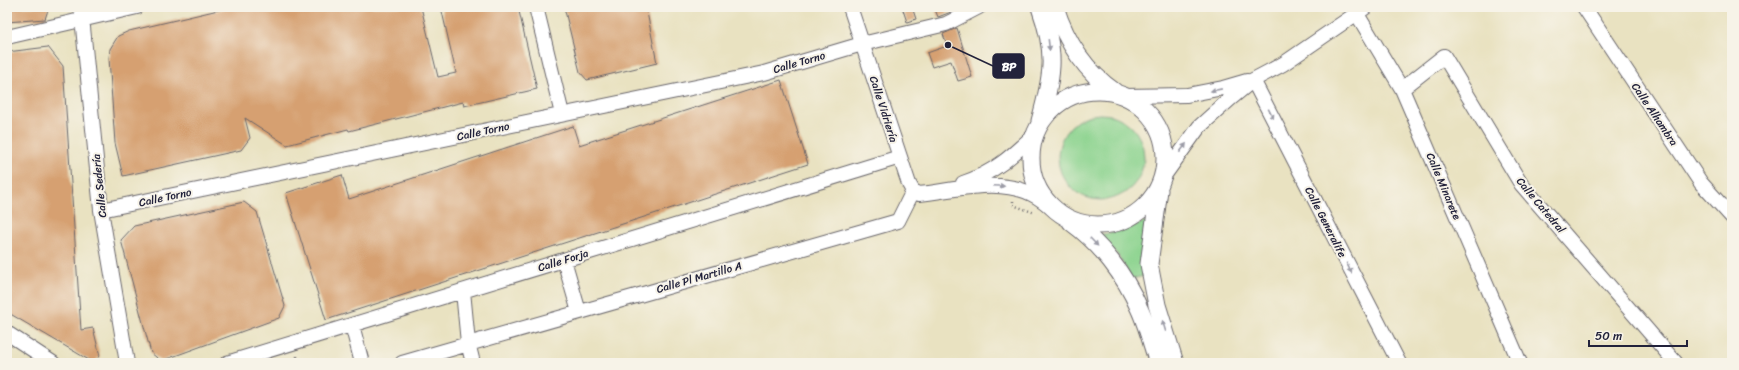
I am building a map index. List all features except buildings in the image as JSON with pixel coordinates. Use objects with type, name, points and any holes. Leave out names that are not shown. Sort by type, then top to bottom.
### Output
[{"type":"main road","points":[[1052,7],[1046,24],[1051,65],[1047,95],[1031,150],[1034,181],[1051,213],[1084,231],[1099,247],[1129,288],[1139,308],[1158,363]]},
{"type":"main road","points":[[1052,7],[1075,53],[1102,83],[1142,106],[1155,122],[1163,140],[1165,160],[1153,227],[1149,264],[1157,305],[1175,363]]},
{"type":"main road","points":[[1037,130],[1048,113],[1059,103],[1072,96],[1094,91],[1121,94]]},
{"type":"main road","points":[[1051,213],[1086,224],[1108,225],[1129,218],[1147,204],[1160,183]]},
{"type":"street","points":[[7,37],[81,14],[137,7]]},
{"type":"street","points":[[536,7],[562,114]]},
{"type":"street","name":"Calle Vidriería","points":[[850,7],[909,184],[913,191]]},
{"type":"street","name":"Calle Torno","points":[[101,210],[764,73],[862,44],[946,24],[979,7]]},
{"type":"street","points":[[1029,7],[1037,13],[1046,24]]},
{"type":"street","name":"Calle Alhambra","points":[[1584,7],[1701,183],[1732,217]]},
{"type":"street","points":[[1121,94],[1187,95],[1253,80],[1283,64],[1361,10]]},
{"type":"street","name":"Calle Minarete","points":[[1361,10],[1402,89],[1520,363]]},
{"type":"street","name":"Calle Sedería","points":[[81,14],[101,210],[127,363]]},
{"type":"street","name":"Calle Catedral","points":[[1402,89],[1444,56],[1521,184],[1676,363]]},
{"type":"street","points":[[1160,183],[1200,127],[1253,80]]},
{"type":"street","name":"Calle Generalife","points":[[1253,80],[1399,363]]},
{"type":"street","points":[[932,193],[975,179],[998,168],[1037,130]]},
{"type":"street","name":"Calle Forja","points":[[227,363],[900,157]]},
{"type":"street","points":[[913,191],[920,194],[975,186],[1000,186],[1036,196],[1051,213]]},
{"type":"street","name":"Calle Pl Martillo A","points":[[402,363],[898,221],[913,191]]},
{"type":"street","points":[[564,260],[579,312]]},
{"type":"street","points":[[463,291],[468,343],[473,363]]},
{"type":"street","points":[[352,325],[362,363]]},
{"type":"street","points":[[7,333],[53,363]]},
{"type":"path","points":[[1011,188],[1013,205],[1051,213]]},
{"type":"green space","points":[[1101,114],[1117,117],[1125,121],[1137,133],[1141,141],[1144,157],[1141,173],[1137,181],[1125,193],[1117,197],[1101,200],[1085,197],[1077,193],[1065,181],[1061,173],[1058,157],[1061,141],[1065,133],[1077,121],[1085,117]]},
{"type":"green space","points":[[1146,221],[1142,252],[1144,276],[1132,279],[1117,254],[1099,235],[1125,230]]},
{"type":"place","name":"BP","points":[[948,45]]}]
